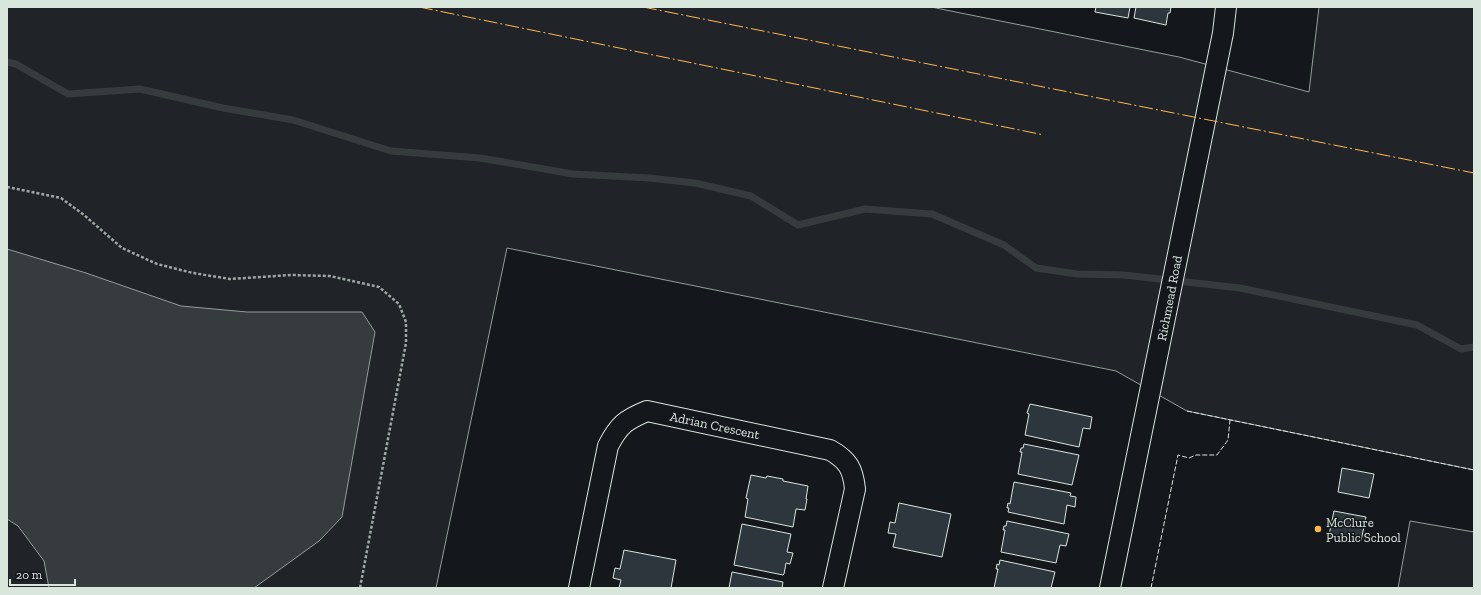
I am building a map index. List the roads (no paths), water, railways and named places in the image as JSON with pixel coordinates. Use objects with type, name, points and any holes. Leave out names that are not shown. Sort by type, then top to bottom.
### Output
[{"type":"street","name":"Richmead Road","points":[[1110,588],[1223,33],[1226,7]]},
{"type":"street","name":"Adrian Crescent","points":[[579,588],[608,446],[617,430],[630,418],[647,411],[830,450],[840,456],[849,465],[854,477],[854,490],[833,588]]},
{"type":"waterway","points":[[7,62],[16,64],[68,94],[140,89],[223,108],[293,120],[391,151],[480,158],[573,174],[649,178],[695,183],[751,196],[798,225],[865,209],[932,214],[1004,245],[1036,268],[1077,274],[1124,275],[1240,288],[1417,325],[1461,349],[1474,347]]},
{"type":"place","name":"McClure Public School","points":[[1318,529]]}]
